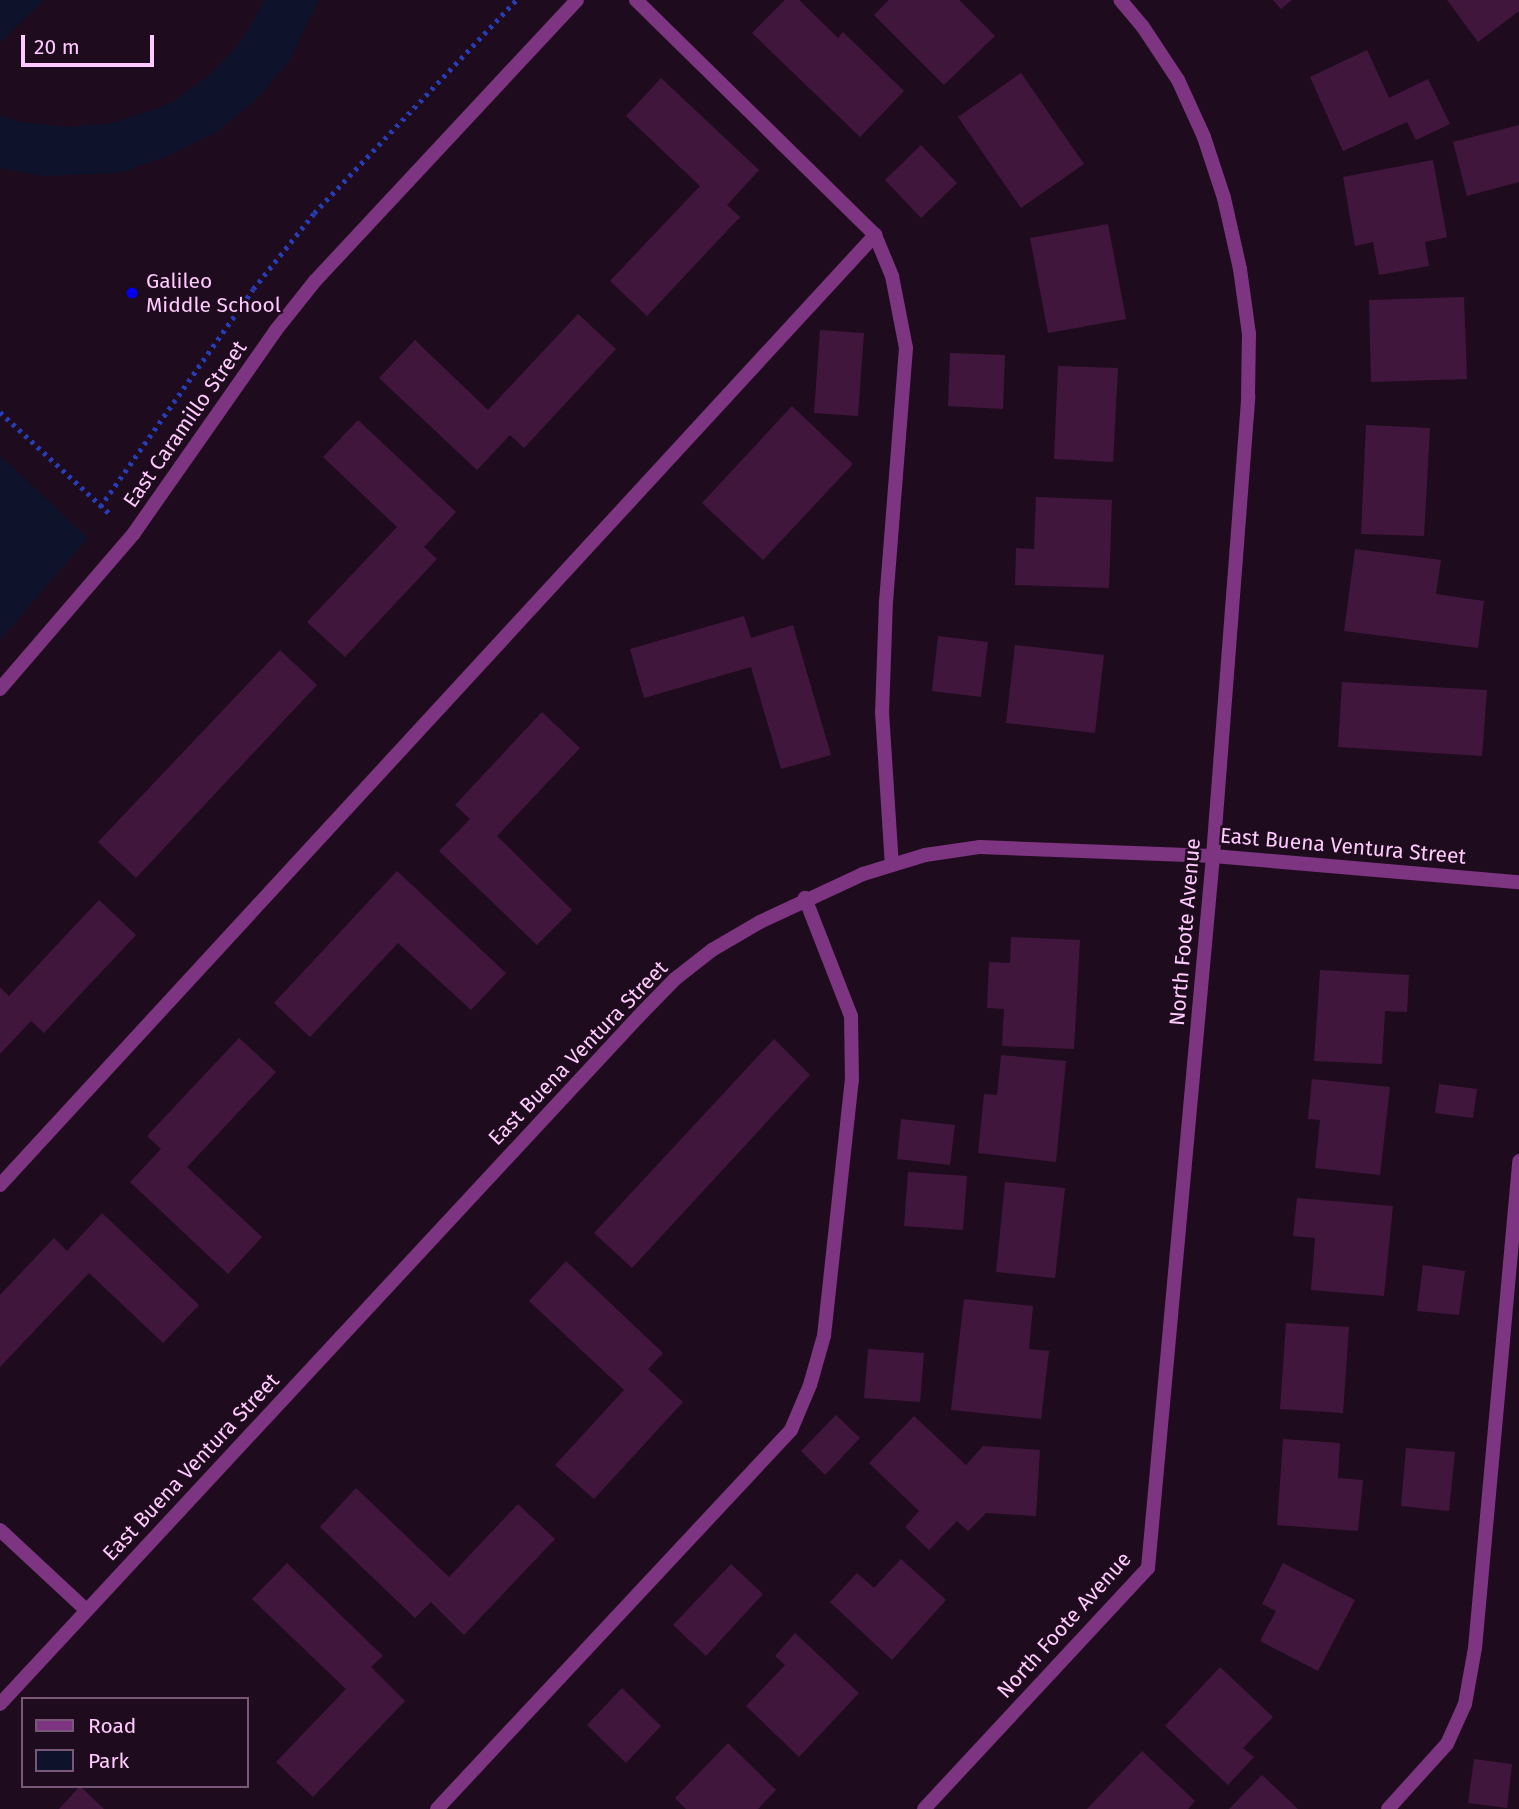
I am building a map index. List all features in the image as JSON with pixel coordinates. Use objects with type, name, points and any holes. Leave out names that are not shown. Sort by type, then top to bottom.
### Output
[{"type":"street","name":"East Caramillo Street","points":[[0,689],[134,533],[268,341],[315,281],[577,0]]},
{"type":"street","points":[[635,0],[875,235],[892,276],[906,348],[886,600],[882,712],[892,865]]},
{"type":"street","name":"North Foote Avenue","points":[[924,1809],[1148,1568],[1213,856],[1248,396],[1249,334],[1240,269],[1224,198],[1204,137],[1178,80],[1143,27],[1120,0]]},
{"type":"street","points":[[0,1185],[875,235]]},
{"type":"street","name":"East Buena Ventura Street","points":[[0,1704],[675,979],[712,950],[805,898],[925,855],[980,848],[1213,856],[1519,882]]},
{"type":"street","points":[[437,1809],[791,1430],[810,1385],[824,1336],[852,1080],[850,1016],[805,898]]},
{"type":"street","points":[[1388,1809],[1447,1744],[1465,1704],[1475,1648],[1519,1161]]},
{"type":"street","points":[[0,1530],[86,1611]]},
{"type":"path","points":[[100,507],[253,289],[314,213],[516,0]]},
{"type":"path","points":[[0,412],[100,507],[134,533]]},
{"type":"green space","points":[[0,0],[44,0],[0,43]]},
{"type":"green space","points":[[265,0],[319,0],[288,63],[254,102],[215,133],[166,157],[120,173],[42,176],[0,168],[0,115],[22,122],[68,127],[112,123],[174,101],[213,72],[243,39]]},
{"type":"green space","points":[[0,455],[88,538],[0,640]]},
{"type":"building","points":[[785,0],[799,0],[838,38],[843,32],[904,91],[860,137],[752,33]]},
{"type":"building","points":[[889,0],[959,0],[995,36],[944,85],[874,15]]},
{"type":"building","points":[[1273,0],[1292,0],[1281,9]]},
{"type":"building","points":[[1447,0],[1519,0],[1519,11],[1478,42]]},
{"type":"building","points":[[1367,50],[1389,98],[1428,79],[1450,124],[1416,140],[1407,122],[1343,151],[1310,77]]},
{"type":"building","points":[[1021,73],[1084,164],[1021,208],[958,117]]},
{"type":"building","points":[[661,78],[759,170],[727,205],[740,217],[647,316],[610,281],[700,186],[626,116]]},
{"type":"building","points":[[1519,125],[1519,182],[1467,196],[1453,142]]},
{"type":"building","points":[[921,145],[957,183],[921,218],[885,180]]},
{"type":"building","points":[[1433,160],[1447,237],[1425,242],[1429,266],[1379,275],[1373,242],[1355,246],[1343,177]]},
{"type":"building","points":[[1108,224],[1126,319],[1048,333],[1030,238]]},
{"type":"building","points":[[1464,297],[1467,379],[1371,382],[1369,300]]},
{"type":"building","points":[[578,314],[616,349],[524,448],[510,435],[477,470],[379,378],[415,340],[488,410]]},
{"type":"building","points":[[820,330],[864,333],[858,416],[814,413]]},
{"type":"building","points":[[950,353],[1005,355],[1003,409],[948,406]]},
{"type":"building","points":[[1058,366],[1118,368],[1113,462],[1054,459]]},
{"type":"building","points":[[792,406],[853,464],[763,560],[702,503]]},
{"type":"building","points":[[358,420],[456,512],[424,547],[437,559],[345,657],[307,622],[397,527],[323,457]]},
{"type":"building","points":[[1366,425],[1430,428],[1424,536],[1361,534]]},
{"type":"building","points":[[1036,497],[1112,500],[1109,588],[1015,585],[1016,548],[1034,549]]},
{"type":"building","points":[[1355,549],[1441,560],[1436,594],[1484,601],[1478,648],[1344,631]]},
{"type":"building","points":[[744,616],[751,638],[793,625],[831,755],[781,769],[751,667],[644,698],[630,649]]},
{"type":"building","points":[[938,636],[988,642],[981,697],[932,691]]},
{"type":"building","points":[[1015,645],[1104,655],[1095,733],[1006,723]]},
{"type":"building","points":[[280,650],[317,685],[136,878],[98,842]]},
{"type":"building","points":[[1342,682],[1487,690],[1482,756],[1338,747]]},
{"type":"building","points":[[542,712],[580,748],[497,836],[572,910],[537,945],[439,851],[470,819],[455,805]]},
{"type":"building","points":[[397,871],[506,973],[471,1010],[398,943],[310,1037],[274,1003]]},
{"type":"building","points":[[99,900],[136,935],[44,1033],[31,1021],[0,1054],[0,987],[9,996]]},
{"type":"building","points":[[1011,937],[1080,940],[1074,1049],[1002,1046],[1004,1009],[987,1008],[989,962],[1010,963]]},
{"type":"building","points":[[1320,970],[1409,975],[1407,1012],[1385,1011],[1382,1064],[1314,1061]]},
{"type":"building","points":[[239,1038],[276,1072],[187,1167],[262,1237],[228,1274],[130,1182],[161,1149],[147,1136]]},
{"type":"building","points":[[774,1039],[810,1075],[632,1268],[594,1233]]},
{"type":"building","points":[[1001,1055],[1066,1061],[1056,1162],[978,1153],[984,1094],[997,1095]]},
{"type":"building","points":[[1312,1079],[1390,1087],[1380,1175],[1315,1168],[1320,1120],[1308,1119]]},
{"type":"building","points":[[1439,1084],[1477,1089],[1473,1118],[1435,1113]]},
{"type":"building","points":[[901,1119],[955,1125],[950,1165],[897,1159]]},
{"type":"building","points":[[908,1172],[967,1176],[963,1230],[904,1226]]},
{"type":"building","points":[[1005,1182],[1065,1188],[1055,1278],[996,1272]]},
{"type":"building","points":[[1297,1198],[1393,1206],[1384,1296],[1311,1290],[1315,1238],[1293,1236]]},
{"type":"building","points":[[102,1213],[199,1305],[163,1343],[89,1273],[0,1367],[0,1295],[54,1238],[67,1251]]},
{"type":"building","points":[[566,1261],[663,1353],[648,1369],[683,1402],[594,1499],[555,1465],[624,1390],[529,1301]]},
{"type":"building","points":[[1423,1265],[1465,1271],[1459,1315],[1417,1311]]},
{"type":"building","points":[[964,1299],[1033,1306],[1029,1349],[1049,1351],[1041,1419],[951,1410]]},
{"type":"building","points":[[1286,1323],[1349,1327],[1343,1413],[1280,1409]]},
{"type":"building","points":[[868,1349],[924,1353],[920,1402],[864,1398]]},
{"type":"building","points":[[836,1415],[860,1438],[825,1475],[801,1451]]},
{"type":"building","points":[[914,1416],[966,1465],[983,1446],[1040,1450],[1036,1516],[986,1513],[968,1531],[957,1521],[929,1550],[905,1527],[919,1511],[869,1463]]},
{"type":"building","points":[[1283,1439],[1340,1443],[1338,1478],[1363,1480],[1358,1531],[1277,1525]]},
{"type":"building","points":[[1406,1448],[1455,1452],[1449,1511],[1401,1506]]},
{"type":"building","points":[[356,1488],[449,1577],[518,1504],[555,1539],[464,1635],[431,1602],[415,1618],[320,1527]]},
{"type":"building","points":[[901,1559],[946,1600],[892,1660],[830,1602],[857,1573],[874,1588]]},
{"type":"building","points":[[287,1563],[383,1656],[371,1667],[405,1701],[313,1797],[276,1762],[346,1689],[252,1599]]},
{"type":"building","points":[[1283,1563],[1355,1600],[1318,1671],[1260,1641],[1276,1611],[1262,1604]]},
{"type":"building","points":[[731,1564],[763,1594],[706,1656],[673,1625]]},
{"type":"building","points":[[795,1633],[859,1693],[799,1757],[746,1706],[785,1665],[775,1656]]},
{"type":"building","points":[[1220,1667],[1273,1717],[1243,1748],[1254,1757],[1228,1785],[1165,1726]]},
{"type":"building","points":[[622,1688],[661,1726],[626,1763],[587,1725]]},
{"type":"building","points":[[728,1743],[776,1790],[758,1809],[686,1809],[675,1798]]},
{"type":"building","points":[[1142,1751],[1195,1801],[1188,1809],[1087,1809]]},
{"type":"building","points":[[1474,1759],[1512,1764],[1507,1808],[1468,1803]]},
{"type":"building","points":[[1262,1775],[1298,1809],[1229,1809]]},
{"type":"building","points":[[78,1788],[82,1788],[104,1809],[59,1809]]},
{"type":"place","name":"Galileo Middle School","points":[[132,293]]}]
